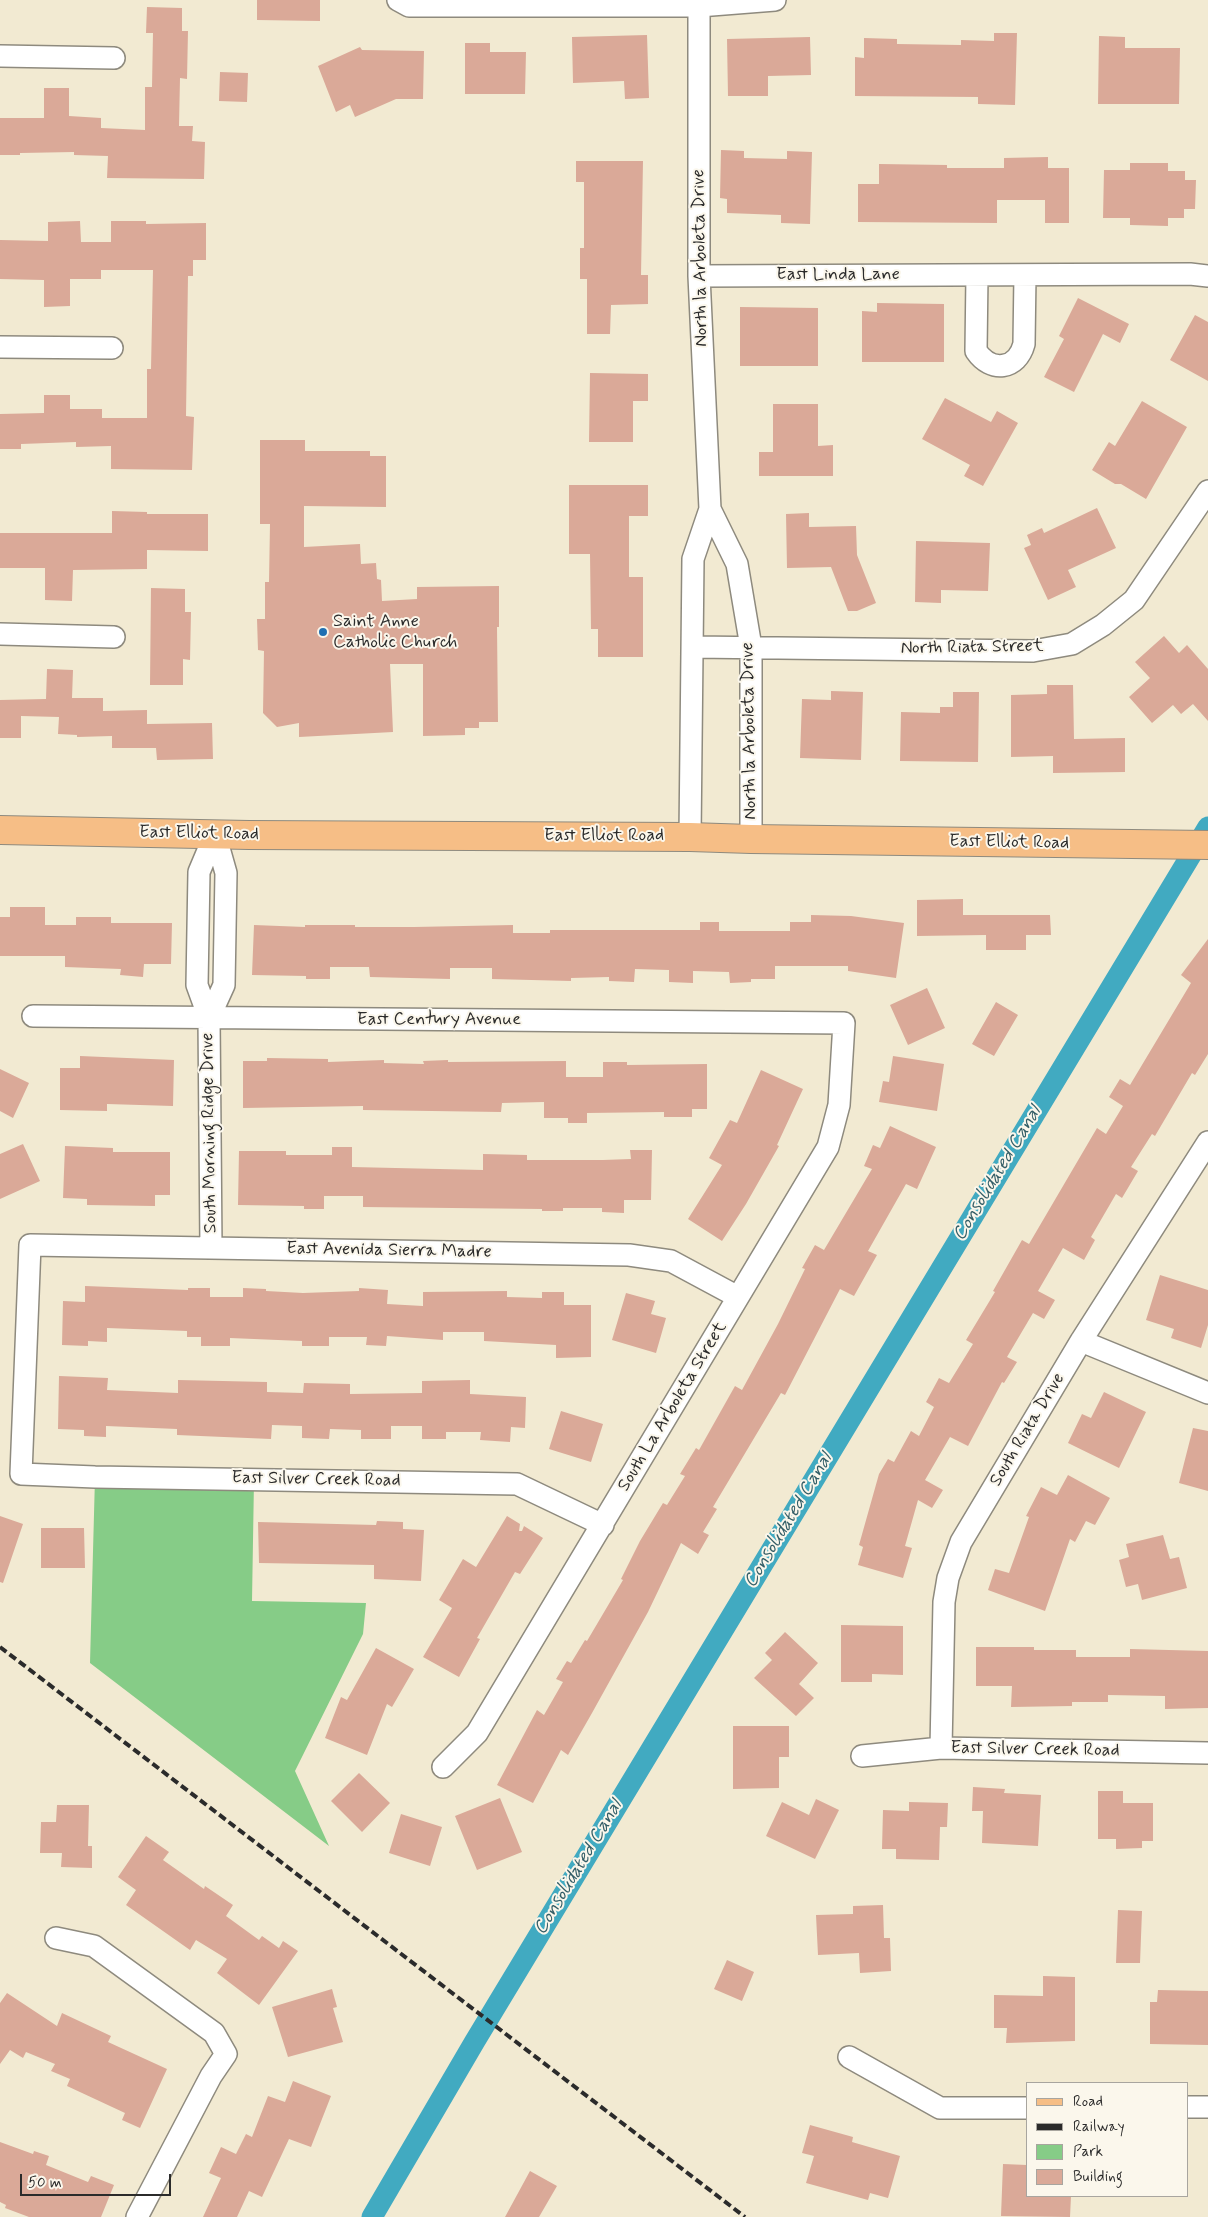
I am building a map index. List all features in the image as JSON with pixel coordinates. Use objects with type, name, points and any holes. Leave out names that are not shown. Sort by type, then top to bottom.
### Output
[{"type":"main road","name":"East Elliot Road","points":[[0,830],[215,834],[690,836],[751,839],[1208,845]]},
{"type":"street","points":[[398,0],[409,6],[699,6],[775,0]]},
{"type":"street","name":"North la Arboleta Drive","points":[[690,836],[693,559],[710,509],[699,276],[699,6]]},
{"type":"street","points":[[0,56],[114,58]]},
{"type":"street","points":[[977,275],[976,351],[981,358],[991,364],[1002,366],[1011,363],[1021,354],[1024,344],[1025,274]]},
{"type":"street","name":"East Linda Lane","points":[[699,276],[1025,274],[1208,276]]},
{"type":"street","points":[[0,347],[112,348]]},
{"type":"street","name":"North Riata Street","points":[[693,647],[1033,651],[1072,644],[1103,625],[1134,600],[1208,491]]},
{"type":"street","name":"North la Arboleta Drive","points":[[710,509],[737,564],[751,647],[751,839]]},
{"type":"street","points":[[0,634],[114,637]]},
{"type":"street","name":"South Morning Ridge Drive","points":[[211,1248],[209,1018],[224,985],[226,873],[215,834]]},
{"type":"street","name":"East Century Avenue","points":[[33,1016],[844,1023]]},
{"type":"street","name":"South La Arboleta Street","points":[[443,1766],[477,1733],[828,1147],[839,1105],[844,1023]]},
{"type":"street","name":"South Riata Drive","points":[[941,1748],[944,1602],[948,1578],[961,1542],[1081,1340],[1208,1142]]},
{"type":"street","name":"East Avenida Sierra Madre","points":[[21,1474],[30,1245],[629,1254],[671,1261],[738,1297]]},
{"type":"street","points":[[1081,1340],[1208,1393]]},
{"type":"street","name":"East Silver Creek Road","points":[[21,1474],[517,1484],[603,1525]]},
{"type":"street","name":"East Silver Creek Road","points":[[862,1756],[941,1748],[1208,1753]]},
{"type":"street","points":[[56,1938],[94,1946],[214,2033],[226,2054],[211,2076],[137,2217]]},
{"type":"street","points":[[850,2056],[940,2108],[1026,2108]]},
{"type":"street","points":[[1188,2107],[1208,2107]]},
{"type":"green space","points":[[95,1477],[254,1480],[252,1601],[366,1603],[363,1634],[295,1771],[329,1846],[90,1663]]},
{"type":"building","points":[[257,0],[320,0],[320,21],[257,20]]},
{"type":"building","points":[[147,7],[182,8],[182,31],[188,31],[187,79],[180,78],[179,126],[193,126],[192,141],[205,142],[204,179],[107,178],[108,156],[74,155],[74,152],[0,155],[0,118],[44,118],[44,88],[69,88],[69,116],[101,118],[101,128],[145,130],[145,87],[152,87],[153,33],[146,33]]},
{"type":"building","points":[[994,33],[1017,33],[1015,105],[978,104],[978,97],[855,96],[855,57],[864,58],[864,38],[897,39],[897,44],[961,45],[961,40],[994,41]]},
{"type":"building","points":[[647,35],[649,98],[625,99],[624,81],[573,83],[572,37]]},
{"type":"building","points":[[1099,36],[1125,37],[1125,48],[1180,48],[1179,104],[1098,104]]},
{"type":"building","points":[[810,37],[811,75],[768,76],[768,96],[728,96],[727,39]]},
{"type":"building","points":[[465,43],[490,43],[490,52],[526,52],[525,94],[465,94]]},
{"type":"building","points":[[360,47],[362,50],[424,51],[423,99],[396,99],[355,117],[350,105],[336,112],[318,66]]},
{"type":"building","points":[[220,72],[248,73],[247,102],[219,101]]},
{"type":"building","points":[[721,150],[744,151],[744,158],[787,159],[787,151],[812,152],[810,224],[781,223],[781,215],[727,213],[727,199],[720,198]]},
{"type":"building","points":[[1048,157],[1048,168],[1069,168],[1069,223],[1045,223],[1045,200],[997,200],[997,223],[858,222],[858,184],[879,184],[879,164],[947,165],[947,168],[1004,168],[1004,158]]},
{"type":"building","points":[[576,161],[643,161],[641,275],[648,275],[648,304],[611,305],[610,334],[587,334],[587,279],[580,279],[580,248],[584,248],[584,182],[576,182]]},
{"type":"building","points":[[1130,163],[1168,163],[1168,171],[1185,171],[1185,180],[1196,180],[1195,209],[1184,209],[1184,218],[1168,218],[1168,226],[1130,225],[1130,218],[1103,218],[1104,170],[1130,170]]},
{"type":"building","points":[[80,221],[81,242],[111,242],[111,221],[146,221],[146,224],[206,223],[206,260],[193,260],[193,276],[188,276],[186,416],[194,417],[192,470],[111,469],[111,446],[76,447],[76,442],[21,444],[21,449],[0,449],[0,414],[44,413],[44,395],[70,395],[70,409],[102,409],[102,418],[147,418],[147,369],[151,369],[153,270],[101,270],[101,279],[70,279],[70,306],[44,307],[44,280],[0,279],[0,240],[48,241],[48,222]]},
{"type":"building","points":[[1078,298],[1129,324],[1120,343],[1103,334],[1074,392],[1044,377],[1064,339],[1059,336]]},
{"type":"building","points":[[877,303],[944,304],[944,362],[862,362],[862,311],[877,312]]},
{"type":"building","points":[[740,307],[818,308],[818,366],[740,366]]},
{"type":"building","points":[[1195,315],[1208,322],[1208,381],[1170,360]]},
{"type":"building","points":[[590,373],[648,374],[648,401],[633,401],[633,442],[589,442]]},
{"type":"building","points":[[945,398],[991,422],[997,411],[1018,423],[983,486],[964,476],[970,465],[922,439]]},
{"type":"building","points":[[1142,401],[1187,427],[1146,499],[1092,470],[1109,442],[1115,446]]},
{"type":"building","points":[[773,404],[818,404],[818,446],[833,445],[833,476],[759,476],[759,452],[773,452]]},
{"type":"building","points":[[260,440],[305,440],[305,451],[370,451],[370,456],[386,456],[386,507],[304,506],[304,547],[360,544],[361,564],[376,563],[377,579],[381,580],[382,601],[417,599],[417,587],[499,586],[499,627],[497,627],[498,722],[479,722],[479,728],[465,728],[465,735],[423,736],[423,664],[390,664],[393,732],[299,737],[299,723],[277,727],[263,713],[264,651],[258,650],[257,619],[265,619],[265,582],[269,582],[270,524],[260,524]]},
{"type":"building","points":[[569,485],[648,485],[648,516],[629,516],[629,577],[643,577],[643,657],[598,657],[598,629],[591,629],[590,554],[569,554]]},
{"type":"building","points":[[1097,508],[1116,548],[1068,570],[1076,587],[1048,600],[1024,548],[1031,545],[1027,535],[1042,528],[1044,533]]},
{"type":"building","points":[[112,511],[147,512],[147,514],[208,514],[208,551],[147,550],[147,569],[73,570],[72,601],[45,600],[45,568],[0,568],[0,533],[112,533]]},
{"type":"building","points":[[809,513],[809,527],[856,526],[857,555],[876,603],[857,611],[848,611],[831,567],[787,568],[786,514]]},
{"type":"building","points":[[916,541],[990,543],[988,591],[941,590],[941,603],[915,602]]},
{"type":"building","points":[[151,588],[185,589],[185,612],[191,612],[190,660],[183,659],[183,685],[150,685]]},
{"type":"building","points":[[1164,636],[1179,653],[1187,645],[1208,669],[1208,721],[1193,704],[1181,714],[1173,705],[1152,723],[1129,697],[1150,678],[1135,662]]},
{"type":"building","points":[[47,669],[73,670],[72,698],[103,698],[103,711],[147,710],[147,724],[212,723],[213,759],[157,760],[156,748],[112,748],[112,736],[77,737],[77,735],[58,734],[59,717],[21,716],[21,738],[0,738],[0,700],[46,699]]},
{"type":"building","points":[[1047,685],[1073,685],[1074,739],[1125,738],[1125,772],[1053,773],[1053,756],[1011,757],[1011,695],[1047,694]]},
{"type":"building","points":[[831,691],[863,692],[861,760],[800,758],[802,699],[831,700]]},
{"type":"building","points":[[953,692],[979,692],[978,762],[900,761],[901,712],[940,713],[940,707],[953,707]]},
{"type":"building","points":[[963,899],[963,915],[1050,915],[1051,935],[1026,935],[1026,950],[986,950],[986,935],[917,936],[917,900]]},
{"type":"building","points":[[10,907],[45,907],[45,925],[76,925],[76,917],[111,917],[111,923],[172,923],[171,964],[144,964],[143,977],[120,975],[121,969],[65,967],[65,956],[0,956],[0,917],[10,917]]},
{"type":"building","points":[[811,915],[851,916],[904,923],[896,978],[848,971],[848,966],[775,966],[775,979],[751,979],[751,982],[730,983],[729,972],[693,971],[693,983],[669,982],[669,970],[635,969],[634,982],[609,981],[609,977],[571,978],[571,981],[492,979],[492,968],[450,968],[450,979],[370,977],[369,967],[330,967],[330,979],[306,979],[306,976],[252,975],[254,925],[414,927],[513,925],[513,933],[550,933],[550,930],[700,930],[700,922],[719,922],[719,931],[790,931],[790,922],[811,922]]},
{"type":"building","points":[[1208,939],[1208,1054],[1195,1075],[1192,1073],[1155,1136],[1152,1134],[1131,1167],[1138,1171],[1122,1198],[1116,1194],[1091,1237],[1095,1240],[1084,1260],[1063,1248],[1038,1291],[1055,1300],[1044,1319],[1033,1313],[1007,1357],[1017,1362],[1004,1383],[1002,1382],[968,1446],[950,1437],[925,1480],[943,1490],[932,1508],[918,1500],[905,1546],[912,1548],[903,1578],[858,1565],[863,1547],[859,1545],[879,1474],[888,1459],[894,1462],[911,1431],[919,1436],[934,1407],[926,1402],[939,1378],[949,1383],[973,1344],[966,1340],[995,1292],[993,1291],[1022,1240],[1029,1244],[1097,1128],[1106,1134],[1123,1106],[1109,1097],[1120,1079],[1130,1085],[1191,983],[1181,975]]},
{"type":"building","points":[[927,988],[945,1028],[908,1045],[890,1005]]},
{"type":"building","points":[[996,1002],[1018,1015],[994,1056],[972,1044]]},
{"type":"building","points":[[80,1056],[174,1060],[173,1106],[107,1104],[107,1111],[60,1110],[60,1068],[80,1068]]},
{"type":"building","points":[[893,1056],[944,1064],[937,1111],[879,1102],[883,1081],[889,1082]]},
{"type":"building","points":[[267,1058],[328,1059],[328,1062],[384,1060],[384,1063],[424,1064],[423,1061],[448,1060],[448,1062],[566,1061],[566,1077],[603,1077],[603,1062],[627,1062],[627,1065],[707,1064],[707,1109],[692,1109],[692,1117],[664,1117],[664,1112],[587,1113],[587,1123],[568,1123],[568,1118],[544,1118],[544,1102],[502,1103],[501,1112],[363,1110],[363,1106],[243,1108],[243,1061],[267,1061]]},
{"type":"building","points":[[0,1069],[29,1083],[13,1118],[0,1111]]},
{"type":"building","points":[[761,1070],[803,1089],[777,1145],[779,1146],[746,1204],[722,1241],[688,1219],[722,1165],[709,1158],[730,1120],[737,1123]]},
{"type":"building","points":[[890,1126],[936,1147],[917,1189],[906,1184],[868,1251],[877,1255],[854,1296],[840,1289],[785,1395],[781,1393],[713,1507],[717,1509],[703,1532],[709,1535],[698,1554],[681,1543],[648,1612],[592,1713],[568,1755],[561,1750],[533,1803],[497,1785],[537,1710],[544,1715],[563,1682],[556,1679],[567,1661],[571,1663],[585,1640],[587,1641],[623,1580],[621,1579],[640,1541],[663,1503],[667,1505],[685,1476],[680,1474],[696,1448],[699,1450],[735,1386],[742,1390],[778,1324],[805,1269],[802,1268],[815,1245],[824,1250],[872,1169],[864,1166],[873,1145],[880,1148]]},
{"type":"building","points":[[23,1144],[40,1181],[0,1199],[0,1154]]},
{"type":"building","points":[[65,1146],[113,1148],[113,1152],[170,1152],[170,1195],[155,1195],[155,1206],[87,1205],[87,1199],[63,1198]]},
{"type":"building","points":[[332,1147],[352,1147],[352,1167],[483,1170],[483,1154],[527,1155],[527,1160],[603,1160],[631,1159],[630,1150],[652,1150],[651,1200],[624,1200],[624,1213],[602,1212],[602,1208],[563,1208],[563,1211],[542,1211],[542,1209],[363,1207],[363,1196],[324,1196],[324,1209],[304,1209],[304,1206],[238,1205],[239,1151],[286,1151],[286,1155],[332,1155]]},
{"type":"building","points":[[1160,1275],[1208,1290],[1208,1325],[1201,1348],[1171,1338],[1174,1329],[1146,1320]]},
{"type":"building","points":[[85,1286],[188,1290],[188,1288],[210,1288],[210,1297],[243,1297],[243,1288],[303,1293],[359,1291],[359,1288],[388,1290],[387,1304],[423,1306],[423,1292],[507,1291],[507,1297],[542,1298],[542,1292],[564,1292],[564,1305],[591,1305],[591,1357],[556,1358],[556,1345],[484,1341],[484,1332],[443,1332],[443,1340],[387,1336],[386,1346],[366,1345],[367,1337],[329,1337],[329,1346],[302,1346],[302,1341],[230,1338],[230,1346],[201,1346],[201,1337],[187,1337],[187,1331],[107,1328],[107,1342],[88,1341],[88,1346],[62,1345],[63,1301],[85,1302]]},
{"type":"building","points":[[626,1293],[655,1301],[651,1314],[666,1318],[656,1353],[612,1340]]},
{"type":"building","points":[[59,1376],[108,1378],[107,1390],[178,1393],[178,1380],[267,1382],[267,1392],[303,1393],[304,1383],[350,1384],[350,1394],[422,1393],[422,1381],[470,1380],[470,1394],[526,1397],[525,1428],[511,1427],[510,1442],[480,1440],[481,1432],[446,1432],[446,1439],[422,1439],[422,1426],[391,1426],[391,1439],[361,1439],[361,1430],[330,1429],[329,1439],[302,1438],[302,1426],[272,1425],[271,1439],[177,1435],[177,1429],[106,1426],[106,1437],[84,1436],[84,1430],[58,1429]]},
{"type":"building","points":[[1104,1392],[1146,1412],[1119,1468],[1068,1443],[1082,1414],[1091,1418]]},
{"type":"building","points":[[561,1411],[603,1424],[591,1462],[549,1449]]},
{"type":"building","points":[[1193,1428],[1208,1431],[1208,1491],[1179,1483]]},
{"type":"building","points":[[1068,1475],[1110,1498],[1095,1525],[1086,1521],[1075,1542],[1070,1539],[1045,1611],[988,1590],[995,1569],[1009,1573],[1029,1517],[1026,1516],[1041,1487],[1057,1495]]},
{"type":"building","points":[[0,1516],[23,1524],[3,1583],[0,1582]]},
{"type":"building","points":[[507,1516],[520,1524],[519,1531],[522,1531],[524,1526],[543,1538],[520,1574],[515,1572],[477,1638],[480,1639],[459,1677],[423,1657],[452,1608],[439,1600],[463,1559],[476,1567]]},
{"type":"building","points":[[377,1521],[403,1522],[403,1529],[424,1530],[421,1581],[374,1579],[374,1565],[259,1563],[258,1522],[376,1525]]},
{"type":"building","points":[[41,1528],[84,1528],[85,1568],[41,1568]]},
{"type":"building","points":[[1163,1535],[1170,1559],[1179,1557],[1187,1588],[1142,1600],[1138,1584],[1126,1587],[1119,1560],[1129,1557],[1126,1544]]},
{"type":"building","points":[[841,1625],[903,1626],[903,1675],[872,1674],[872,1682],[841,1682]]},
{"type":"building","points":[[785,1632],[818,1663],[799,1684],[814,1698],[796,1716],[754,1678],[772,1660],[765,1653]]},
{"type":"building","points":[[976,1647],[1034,1647],[1034,1650],[1076,1650],[1076,1657],[1130,1657],[1130,1649],[1208,1651],[1208,1708],[1165,1709],[1165,1696],[1108,1695],[1108,1702],[1072,1702],[1072,1706],[1011,1707],[1012,1686],[976,1686]]},
{"type":"building","points":[[376,1648],[414,1669],[392,1707],[387,1704],[367,1755],[325,1738],[341,1697],[347,1700]]},
{"type":"building","points":[[733,1726],[789,1726],[789,1757],[779,1757],[779,1788],[733,1789]]},
{"type":"building","points":[[359,1773],[390,1803],[362,1832],[331,1801]]},
{"type":"building","points":[[973,1787],[1005,1789],[1004,1793],[1041,1795],[1038,1846],[982,1843],[983,1811],[972,1811]]},
{"type":"building","points":[[1098,1791],[1123,1791],[1123,1803],[1153,1803],[1153,1841],[1142,1841],[1142,1848],[1116,1849],[1116,1839],[1098,1839]]},
{"type":"building","points":[[500,1798],[522,1852],[477,1870],[455,1816]]},
{"type":"building","points":[[816,1799],[839,1810],[815,1859],[766,1836],[782,1802],[809,1815]]},
{"type":"building","points":[[909,1802],[948,1803],[947,1827],[940,1827],[939,1860],[896,1859],[896,1849],[882,1849],[883,1810],[909,1811]]},
{"type":"building","points":[[57,1805],[89,1805],[88,1846],[92,1846],[92,1868],[61,1867],[62,1853],[40,1853],[41,1822],[56,1822]]},
{"type":"building","points":[[401,1814],[442,1827],[430,1866],[389,1853]]},
{"type":"building","points":[[146,1836],[169,1852],[163,1860],[204,1889],[205,1886],[233,1905],[226,1916],[259,1940],[262,1936],[279,1948],[283,1941],[298,1951],[259,2005],[217,1973],[227,1959],[196,1940],[190,1950],[126,1905],[136,1890],[118,1877]]},
{"type":"building","points":[[883,1905],[884,1938],[890,1938],[891,1971],[860,1973],[859,1953],[818,1955],[816,1915],[853,1914],[853,1906]]},
{"type":"building","points":[[1118,1910],[1142,1911],[1140,1963],[1116,1963]]},
{"type":"building","points":[[727,1960],[754,1972],[742,2001],[714,1989]]},
{"type":"building","points":[[1043,1976],[1075,1977],[1075,2041],[1006,2043],[1007,2028],[994,2028],[994,1995],[1043,1996]]},
{"type":"building","points":[[332,1989],[337,2007],[333,2008],[343,2042],[288,2057],[272,2007]]},
{"type":"building","points":[[1158,1990],[1208,1991],[1208,2045],[1150,2044],[1150,2002],[1157,2002]]},
{"type":"building","points":[[7,1993],[57,2026],[62,2013],[111,2036],[108,2042],[167,2069],[140,2128],[122,2120],[125,2113],[67,2086],[70,2079],[51,2071],[55,2064],[26,2052],[23,2058],[10,2050],[0,2064],[0,2003]]},
{"type":"building","points":[[293,2081],[331,2096],[311,2147],[289,2139],[262,2197],[249,2191],[237,2217],[203,2217],[221,2178],[209,2173],[221,2147],[236,2154],[246,2134],[252,2137],[268,2096],[285,2102]]},
{"type":"building","points":[[810,2125],[853,2137],[852,2142],[900,2156],[888,2198],[870,2193],[868,2200],[806,2183],[814,2156],[802,2153]]},
{"type":"building","points":[[0,2142],[33,2154],[34,2151],[49,2156],[46,2165],[88,2182],[91,2176],[114,2185],[101,2217],[29,2217],[5,2208],[6,2205],[0,2202]]},
{"type":"building","points":[[1003,2164],[1026,2165],[1026,2197],[1071,2197],[1070,2217],[1001,2216]]},
{"type":"building","points":[[530,2171],[557,2186],[539,2217],[505,2217]]},
{"type":"waterway","name":"Consolidated Canal","points":[[372,2217],[475,2041],[1208,827]]},
{"type":"railway","points":[[0,1647],[745,2217]]},
{"type":"place","name":"Saint Anne Catholic Church","points":[[323,632]]}]
